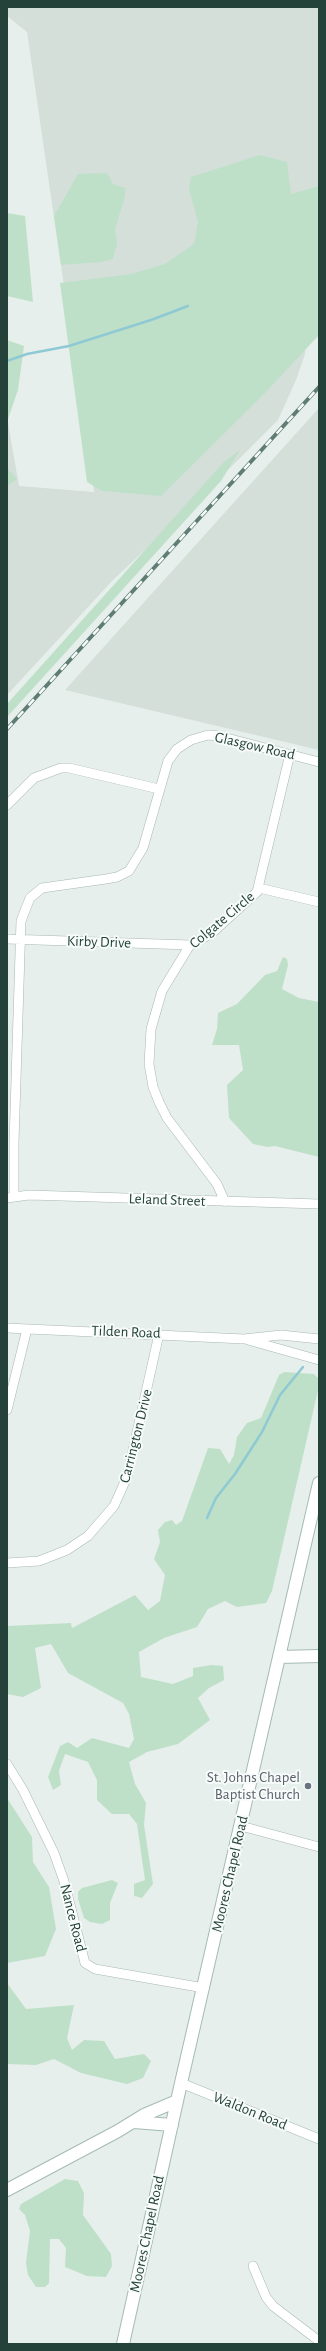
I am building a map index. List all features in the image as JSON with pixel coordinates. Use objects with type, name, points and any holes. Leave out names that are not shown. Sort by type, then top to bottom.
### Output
[{"type":"main road","name":"Moores Chapel Road","points":[[123,2344],[181,2083],[319,1483]]},
{"type":"main road","points":[[279,1657],[319,1656]]},
{"type":"main road","points":[[7,2190],[134,2122],[144,2115],[177,2101]]},
{"type":"main road","points":[[134,2122],[172,2125]]},
{"type":"street","name":"Glasgow Road","points":[[159,789],[164,769],[172,755],[191,740],[208,735],[219,736],[319,762]]},
{"type":"street","name":"Colgate Circle","points":[[225,1202],[217,1184],[167,1118],[159,1102],[150,1073],[149,1047],[156,1007],[168,979],[190,944],[212,933],[249,902],[259,888],[290,754]]},
{"type":"street","points":[[7,805],[34,778],[61,768],[69,768],[159,789],[143,848],[134,865],[117,877],[55,885],[36,892],[30,898],[22,913],[11,1129],[11,1197]]},
{"type":"street","points":[[259,888],[319,902]]},
{"type":"street","name":"Kirby Drive","points":[[7,939],[190,944]]},
{"type":"street","name":"Leland Street","points":[[11,1197],[319,1204]]},
{"type":"street","name":"Tilden Road","points":[[7,1328],[244,1339],[281,1335],[319,1339]]},
{"type":"street","points":[[7,1410],[27,1328]]},
{"type":"street","name":"Carrington Drive","points":[[7,1564],[39,1561],[67,1550],[88,1536],[114,1506],[127,1477],[159,1334]]},
{"type":"street","name":"Tilden Road","points":[[244,1339],[319,1360]]},
{"type":"street","name":"Nance Road","points":[[7,1764],[23,1790],[54,1853],[64,1881],[85,1963],[95,1968],[204,1988]]},
{"type":"street","points":[[241,1826],[319,1847]]},
{"type":"street","name":"Waldon Road","points":[[181,2083],[319,2139]]},
{"type":"street","points":[[253,2266],[266,2297],[273,2306],[319,2341]]},
{"type":"shaded area","points":[[7,7],[319,7],[319,191],[305,354],[296,380],[278,420],[196,502],[112,581],[7,695],[7,417],[19,486],[94,492],[27,32],[7,16]]},
{"type":"shaded area","points":[[319,408],[319,750],[65,690]]},
{"type":"green space","points":[[260,155],[287,162],[291,194],[319,186],[319,335],[263,395],[161,496],[102,491],[87,482],[60,283],[131,274],[165,264],[194,244],[198,222],[189,189],[191,177]]},
{"type":"green space","points":[[107,173],[113,184],[126,188],[115,229],[117,244],[113,259],[101,262],[61,265],[54,216],[78,174]]},
{"type":"green space","points":[[7,213],[25,216],[33,302],[7,296]]},
{"type":"green space","points":[[7,340],[24,346],[18,390],[7,422]]},
{"type":"green space","points":[[240,450],[221,481],[7,717],[7,704],[223,463]]},
{"type":"green space","points":[[7,468],[17,479],[7,486]]},
{"type":"green space","points":[[283,957],[287,959],[288,965],[282,989],[299,998],[319,1002],[319,1157],[275,1146],[268,1147],[253,1144],[229,1118],[227,1085],[243,1070],[239,1045],[212,1045],[217,1029],[218,1013],[237,1004],[265,975],[277,971]]},
{"type":"green space","points":[[284,1372],[314,1374],[319,1379],[319,1386],[272,1591],[266,1603],[237,1607],[225,1601],[208,1609],[197,1627],[164,1638],[139,1652],[141,1677],[173,1684],[193,1676],[193,1668],[211,1665],[223,1666],[224,1680],[209,1688],[198,1698],[210,1720],[178,1744],[147,1752],[129,1762],[135,1784],[146,1803],[144,1825],[153,1884],[142,1898],[134,1896],[134,1884],[145,1880],[137,1824],[129,1814],[112,1814],[97,1800],[97,1780],[88,1762],[65,1754],[59,1771],[61,1785],[53,1790],[48,1777],[60,1746],[68,1742],[77,1748],[92,1738],[129,1748],[134,1739],[129,1714],[123,1703],[68,1673],[51,1644],[35,1648],[41,1688],[23,1697],[7,1694],[7,1626],[71,1623],[72,1628],[135,1595],[148,1610],[160,1601],[165,1575],[154,1559],[160,1542],[158,1530],[165,1522],[172,1520],[176,1525],[182,1521],[208,1448],[220,1449],[229,1464],[234,1455],[237,1437],[247,1423],[261,1418],[279,1375]]},
{"type":"green space","points":[[7,1798],[32,1837],[33,1862],[49,1887],[56,1929],[45,1956],[7,1963]]},
{"type":"green space","points":[[112,1880],[118,1883],[110,1903],[110,1920],[102,1924],[90,1922],[84,1918],[78,1899],[78,1892],[82,1888]]},
{"type":"green space","points":[[7,1983],[26,2009],[74,2005],[67,2038],[72,2050],[84,2040],[104,2041],[115,2059],[144,2054],[151,2061],[143,2078],[127,2084],[81,2073],[54,2059],[36,2065],[7,2064]]},
{"type":"green space","points":[[65,2179],[78,2181],[84,2193],[83,2215],[111,2254],[112,2266],[106,2277],[87,2276],[65,2267],[66,2248],[59,2239],[50,2239],[49,2283],[45,2287],[36,2287],[28,2275],[26,2263],[30,2231],[25,2215],[19,2209],[21,2204]]},
{"type":"waterway","points":[[7,361],[27,354],[69,346],[151,320],[188,306]]},
{"type":"waterway","points":[[207,1518],[216,1498],[235,1474],[262,1432],[280,1395],[303,1367]]},
{"type":"railway","points":[[7,729],[319,387]]},
{"type":"place","name":"St. Johns Chapel Baptist Church","points":[[308,1786]]}]
